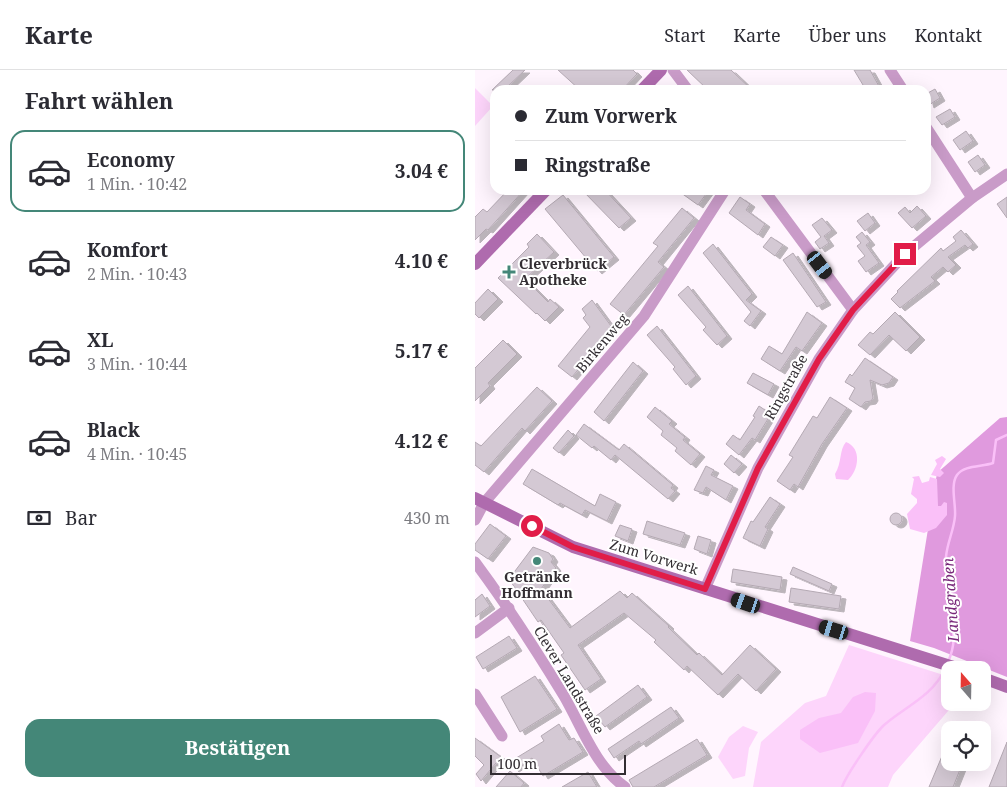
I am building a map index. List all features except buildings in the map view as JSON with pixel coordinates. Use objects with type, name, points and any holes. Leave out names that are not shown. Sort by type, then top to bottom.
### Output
[{"type":"street","points":[[647,85],[661,70]]},
{"type":"street","points":[[673,70],[684,85]]},
{"type":"street","points":[[890,70],[900,85]]},
{"type":"street","points":[[931,134],[972,198]]},
{"type":"street","name":"Ringstraße","points":[[705,589],[758,468],[819,359],[853,310],[905,254],[972,198],[1007,174]]},
{"type":"street","points":[[475,264],[541,195]]},
{"type":"street","name":"Birkenweg","points":[[480,500],[644,316],[722,195]]},
{"type":"street","points":[[767,195],[853,310]]},
{"type":"street","points":[[475,520],[480,500]]},
{"type":"street","name":"Zum Vorwerk","points":[[480,500],[573,547],[941,662]]},
{"type":"street","name":"Clever Landstraße","points":[[475,562],[509,608],[563,695],[610,783],[625,787]]},
{"type":"street","points":[[475,633],[509,608]]},
{"type":"street","points":[[991,681],[1007,688]]},
{"type":"street","points":[[475,694],[502,736]]},
{"type":"shaded area","points":[[475,88],[490,103],[490,109],[475,126]]},
{"type":"shaded area","points":[[1007,417],[1007,677],[991,671],[991,661],[967,661],[910,641],[937,473],[1000,418]]},
{"type":"shaded area","points":[[846,442],[855,449],[857,454],[855,471],[848,480],[836,479],[835,474],[842,449]]},
{"type":"shaded area","points":[[942,456],[946,459],[940,469],[944,473],[940,477],[931,475],[937,464],[935,460]]},
{"type":"shaded area","points":[[919,476],[922,483],[929,481],[930,477],[937,479],[938,506],[941,506],[944,502],[947,503],[947,515],[936,528],[924,533],[910,529],[907,514],[917,503],[917,499],[911,494],[914,479],[912,477]]},
{"type":"shaded area","points":[[849,645],[941,674],[941,711],[948,711],[893,775],[888,787],[753,787],[761,742],[805,703],[826,696]]},
{"type":"shaded area","points":[[865,692],[876,693],[875,711],[858,743],[820,753],[800,739],[800,730],[819,718],[841,713],[853,697]]},
{"type":"shaded area","points":[[743,726],[758,732],[749,748],[745,776],[733,779],[718,757],[729,737]]},
{"type":"waterway","name":"Landgraben","points":[[948,661],[954,641],[949,607],[946,557],[955,516],[955,479],[964,469],[993,463],[996,440],[1007,435]]},
{"type":"waterway","name":"Landgraben","points":[[842,787],[867,746],[883,726],[917,701],[933,687],[941,676]]},
{"type":"place","name":"Cleverbrück Apotheke","points":[[509,272]]},
{"type":"place","name":"Getränke Hoffmann","points":[[537,561]]},
{"type":"route","points":[[532,526],[573,547],[705,589],[758,468],[819,359],[853,310],[905,254]]}]
